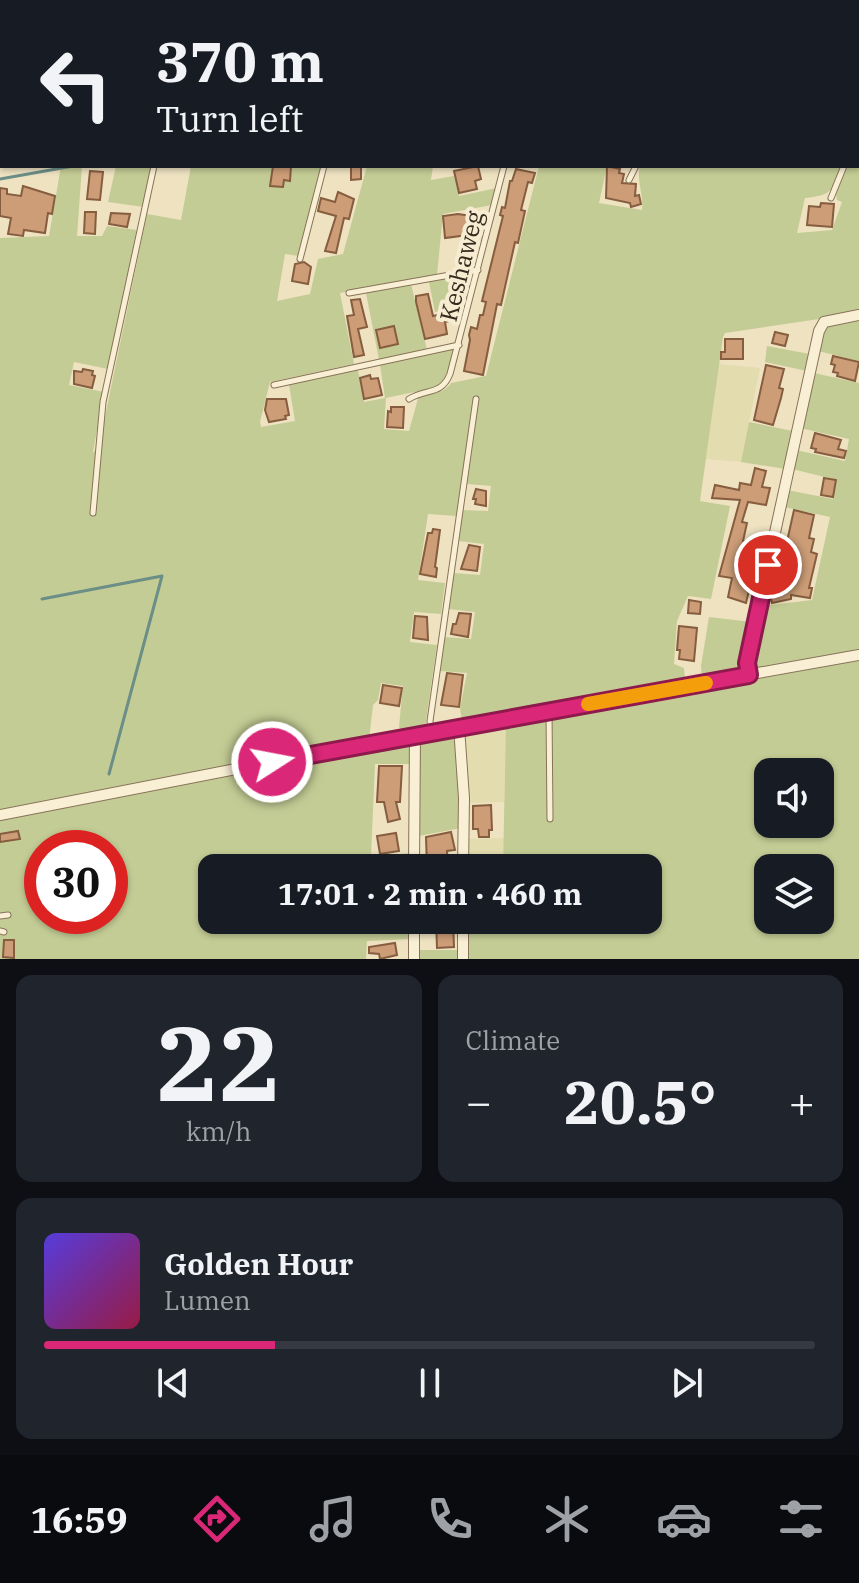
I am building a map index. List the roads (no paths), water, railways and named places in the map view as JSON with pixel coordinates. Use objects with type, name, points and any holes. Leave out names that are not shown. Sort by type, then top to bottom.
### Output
[{"type":"street","points":[[749,675],[747,663],[752,637],[819,331],[824,322],[859,315]]},
{"type":"street","points":[[0,815],[415,734],[859,655]]},
{"type":"street","points":[[459,727],[463,854]]},
{"type":"street","points":[[414,854],[415,734]]},
{"type":"street","points":[[414,934],[414,959]]},
{"type":"street","points":[[463,934],[463,959]]},
{"type":"lane","points":[[93,513],[103,402],[154,168]]},
{"type":"lane","points":[[300,259],[323,168]]},
{"type":"lane","name":"Keshaweg","points":[[409,399],[418,393],[439,390],[445,386],[450,374],[504,168]]},
{"type":"lane","points":[[629,180],[635,168]]},
{"type":"lane","points":[[831,198],[843,168]]},
{"type":"lane","points":[[349,293],[478,270]]},
{"type":"lane","points":[[274,385],[459,345]]},
{"type":"lane","points":[[431,732],[430,721],[476,399]]},
{"type":"lane","points":[[549,711],[550,819]]},
{"type":"lane","points":[[0,916],[8,915]]},
{"type":"waterway","points":[[0,179],[62,168]]},
{"type":"waterway","points":[[42,599],[162,576],[109,774]]}]
